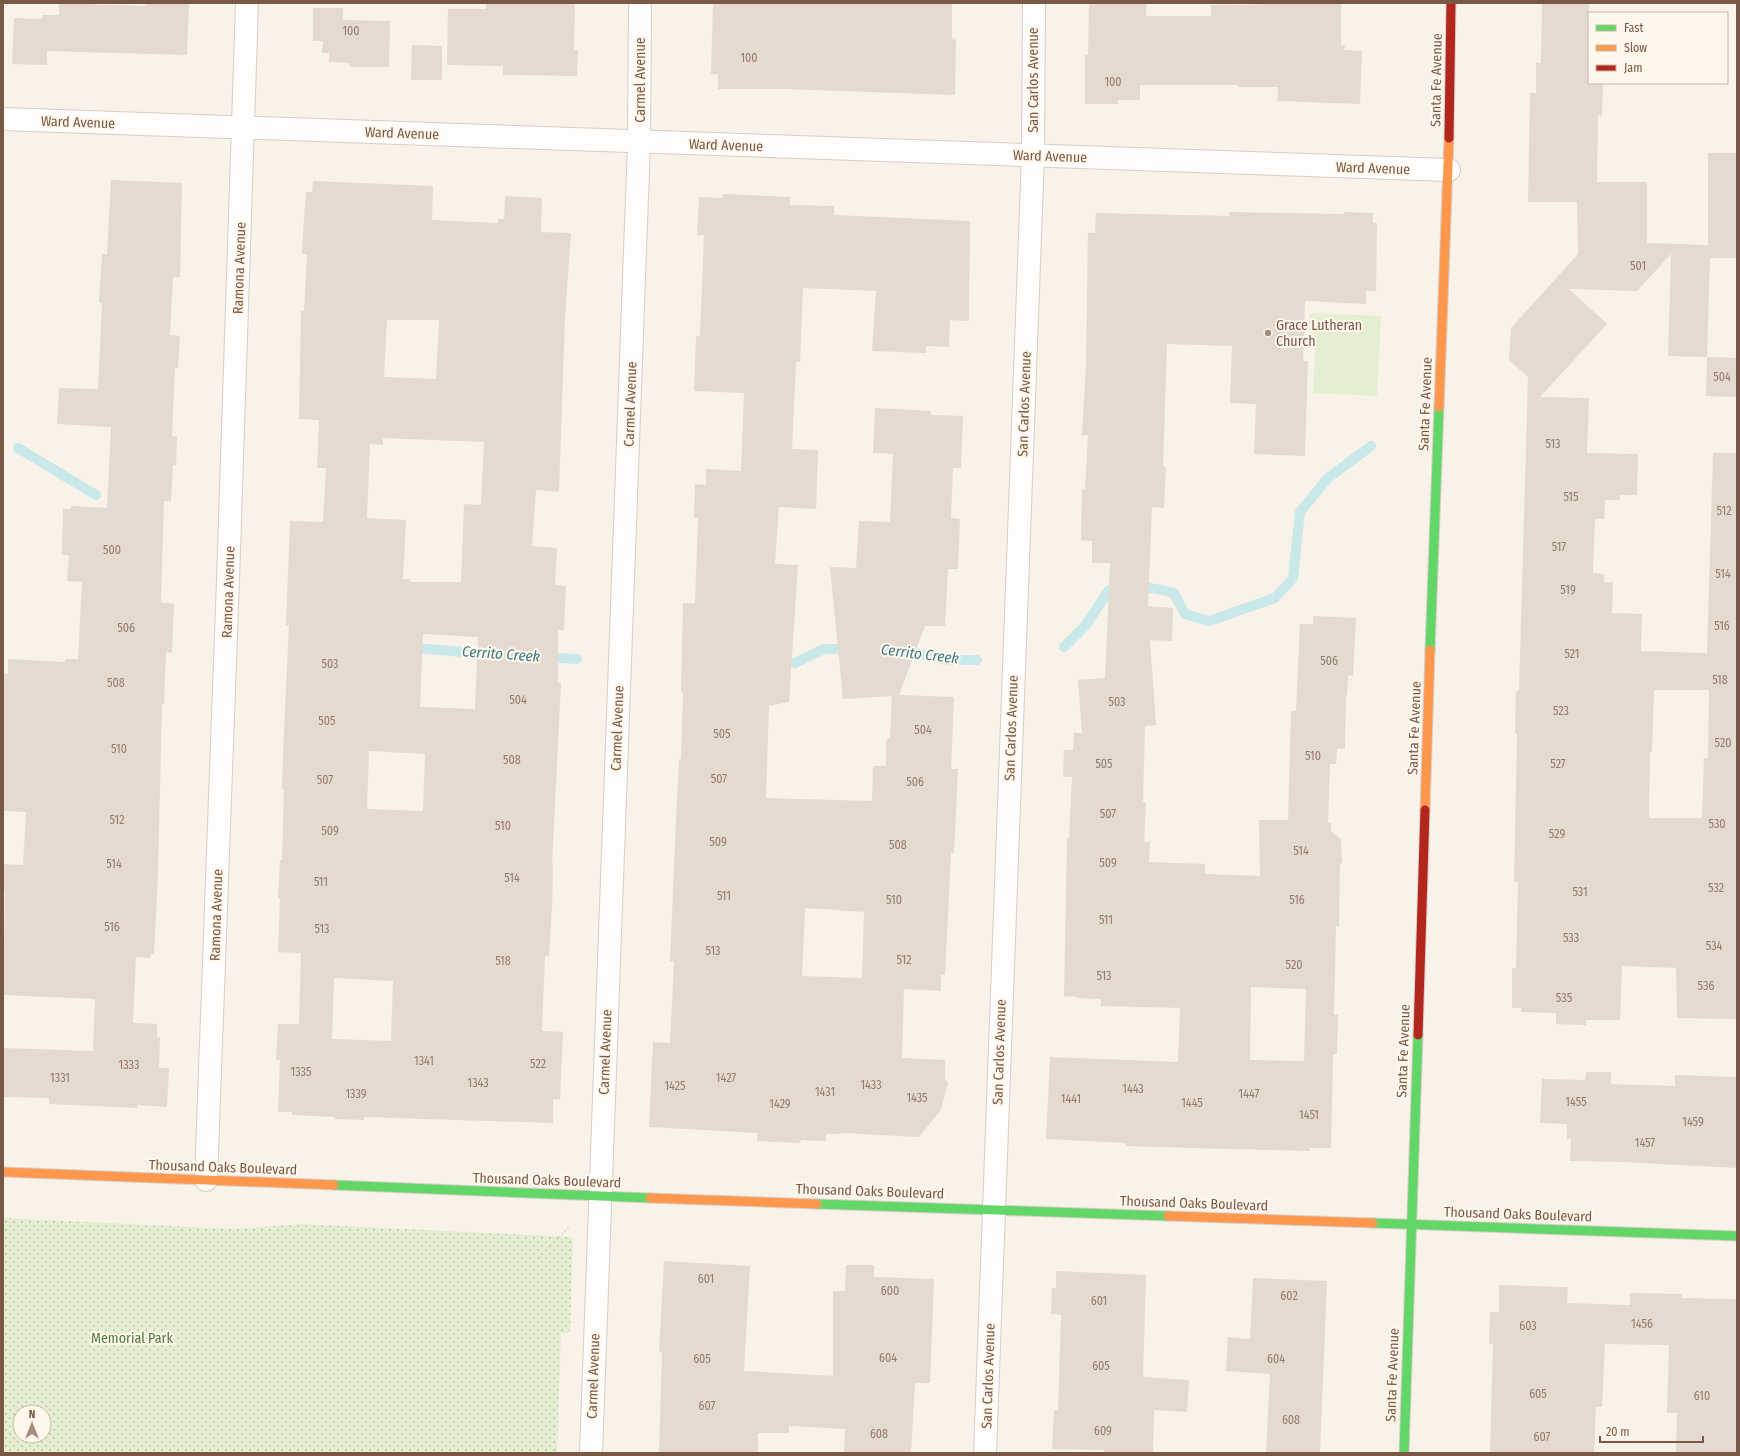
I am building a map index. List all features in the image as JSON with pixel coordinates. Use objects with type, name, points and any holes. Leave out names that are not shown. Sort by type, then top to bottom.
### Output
[{"type":"street","name":"Ramona Avenue","points":[[206,1180],[244,127],[247,3]]},
{"type":"street","name":"Carmel Avenue","points":[[591,1453],[599,1196],[639,142],[640,3]]},
{"type":"street","name":"San Carlos Avenue","points":[[985,1453],[1033,155],[1034,3]]},
{"type":"street","name":"Santa Fe Avenue","points":[[1404,1453],[1437,459],[1449,170],[1451,3]]},
{"type":"street","name":"Ward Avenue","points":[[3,119],[1449,170]]},
{"type":"street","name":"Thousand Oaks Boulevard","points":[[3,1172],[599,1196],[1737,1236]]},
{"type":"green space","points":[[1310,313],[1381,316],[1377,396],[1313,393],[1316,334],[1309,333]]},
{"type":"green space","name":"Memorial Park","points":[[3,1218],[235,1229],[299,1224],[573,1237],[570,1333],[561,1333],[557,1453],[3,1453]]},
{"type":"building","points":[[59,3],[145,6],[145,3],[189,3],[187,55],[47,51],[47,65],[12,64],[14,18],[42,19],[42,15],[59,15]]},
{"type":"building","points":[[486,3],[575,3],[574,50],[578,50],[577,76],[503,75],[503,66],[447,65],[448,9],[486,9]]},
{"type":"building","points":[[713,3],[952,3],[952,39],[956,40],[955,95],[783,89],[718,89],[718,74],[711,74]]},
{"type":"building","points":[[1089,3],[1147,3],[1146,16],[1211,16],[1211,5],[1341,3],[1341,45],[1345,45],[1344,50],[1362,51],[1360,104],[1277,101],[1278,87],[1238,87],[1238,85],[1140,85],[1140,100],[1118,100],[1118,104],[1085,104],[1085,55],[1088,55]]},
{"type":"building","points":[[1542,3],[1589,3],[1588,84],[1603,84],[1602,116],[1598,115],[1597,182],[1647,182],[1647,243],[1708,245],[1708,153],[1737,153],[1737,258],[1710,258],[1707,357],[1668,356],[1671,254],[1637,291],[1569,289],[1607,324],[1540,397],[1589,398],[1587,453],[1638,454],[1637,495],[1620,495],[1620,500],[1605,500],[1604,519],[1595,519],[1593,573],[1604,574],[1604,582],[1613,582],[1612,613],[1642,614],[1641,651],[1707,653],[1713,453],[1737,453],[1737,1019],[1677,1018],[1676,968],[1622,966],[1620,1020],[1586,1020],[1586,1025],[1556,1024],[1556,1013],[1521,1012],[1521,1008],[1512,1008],[1512,968],[1516,968],[1518,882],[1514,882],[1517,734],[1515,734],[1516,691],[1519,691],[1528,377],[1509,360],[1511,328],[1578,254],[1577,202],[1528,202],[1530,93],[1536,93],[1536,63],[1541,63]],"holes":[[[1654,690],[1709,690],[1708,758],[1704,758],[1702,818],[1649,818],[1650,752],[1652,752]]]},
{"type":"building","points":[[313,8],[343,8],[343,20],[390,21],[389,67],[350,67],[350,63],[329,62],[329,53],[322,53],[323,41],[313,41]]},
{"type":"building","points":[[412,45],[442,46],[442,80],[411,80]]},
{"type":"building","points":[[111,180],[182,183],[180,277],[173,277],[170,335],[180,336],[178,368],[175,368],[172,436],[177,437],[176,465],[173,465],[171,501],[164,501],[161,602],[174,604],[172,653],[166,652],[164,704],[162,704],[158,874],[154,954],[151,954],[150,958],[136,957],[133,1023],[157,1024],[157,1037],[160,1037],[159,1068],[169,1068],[167,1107],[137,1105],[137,1108],[49,1104],[49,1098],[3,1097],[3,1048],[93,1051],[95,999],[3,995],[5,891],[3,891],[3,864],[23,865],[26,812],[3,811],[3,674],[8,674],[8,659],[65,662],[65,659],[78,659],[82,582],[67,581],[69,555],[62,555],[63,509],[71,509],[71,506],[107,508],[111,427],[57,424],[59,388],[98,389],[102,303],[99,303],[102,254],[107,254]]},
{"type":"building","points":[[313,181],[433,186],[432,220],[498,223],[498,219],[504,219],[505,196],[542,198],[541,232],[571,233],[565,317],[559,492],[536,490],[532,546],[557,548],[555,585],[566,586],[564,630],[558,630],[558,683],[561,683],[552,865],[552,907],[549,956],[545,956],[542,1031],[563,1032],[560,1099],[553,1099],[553,1123],[364,1117],[364,1120],[335,1119],[335,1117],[292,1115],[292,1112],[278,1112],[280,1060],[276,1060],[278,1024],[299,1024],[301,953],[278,952],[280,899],[278,898],[280,860],[282,860],[284,789],[282,789],[283,753],[289,625],[286,625],[290,521],[323,522],[326,468],[317,468],[319,420],[299,419],[301,311],[304,311],[307,254],[302,254],[303,232],[306,192],[312,192]],"holes":[[[387,320],[439,320],[436,379],[384,377]],[[383,438],[484,442],[481,505],[464,504],[461,582],[410,582],[410,579],[403,579],[406,520],[367,518],[370,444],[383,445]],[[423,634],[478,637],[475,709],[420,707]],[[369,751],[425,754],[423,811],[367,809]],[[334,978],[393,981],[391,1041],[332,1039]]]},
{"type":"building","points":[[723,194],[790,197],[790,205],[834,206],[834,215],[970,221],[969,321],[950,320],[949,347],[926,346],[926,353],[872,351],[876,291],[803,288],[800,362],[796,362],[792,449],[818,450],[816,509],[779,507],[775,564],[798,565],[789,702],[769,706],[766,798],[872,801],[873,766],[886,766],[886,741],[890,737],[892,696],[843,699],[830,567],[856,568],[859,521],[890,522],[893,454],[873,453],[875,408],[931,411],[931,415],[963,416],[961,468],[953,468],[951,518],[960,519],[958,569],[948,569],[945,626],[925,626],[899,695],[954,697],[951,769],[958,769],[954,853],[951,853],[945,975],[941,975],[941,991],[904,989],[902,1058],[945,1060],[945,1080],[948,1082],[941,1110],[919,1137],[841,1133],[826,1134],[826,1141],[801,1140],[800,1143],[757,1141],[757,1133],[649,1127],[653,1042],[670,1043],[674,961],[670,961],[679,759],[681,759],[683,693],[681,692],[683,603],[695,603],[698,518],[694,518],[695,484],[706,485],[706,469],[741,471],[744,393],[694,391],[696,336],[700,336],[704,235],[697,235],[699,197],[723,198]],"holes":[[[805,908],[864,912],[862,978],[802,976]]]},
{"type":"building","points":[[1229,212],[1344,214],[1344,212],[1373,213],[1373,223],[1377,223],[1376,291],[1366,291],[1366,304],[1305,301],[1303,361],[1308,361],[1305,456],[1254,454],[1256,404],[1230,403],[1232,346],[1167,344],[1163,467],[1166,467],[1164,508],[1152,507],[1148,606],[1173,608],[1172,641],[1150,640],[1156,725],[1145,726],[1143,802],[1146,803],[1144,842],[1150,842],[1149,862],[1205,864],[1205,874],[1260,876],[1259,820],[1288,820],[1291,711],[1296,711],[1300,624],[1313,624],[1313,616],[1356,618],[1353,676],[1348,675],[1346,695],[1345,749],[1337,749],[1336,764],[1330,764],[1328,823],[1331,823],[1331,831],[1341,839],[1342,863],[1340,863],[1339,926],[1336,926],[1334,1015],[1338,1015],[1337,1054],[1333,1054],[1331,1148],[1310,1148],[1310,1151],[1126,1146],[1126,1143],[1046,1139],[1050,1057],[1178,1062],[1180,1008],[1101,1006],[1101,999],[1064,996],[1067,838],[1069,838],[1072,777],[1063,777],[1064,750],[1073,750],[1074,733],[1082,733],[1078,680],[1105,678],[1110,563],[1092,563],[1092,541],[1081,540],[1082,489],[1085,489],[1088,435],[1082,435],[1086,365],[1088,233],[1095,233],[1096,213],[1229,216]],"holes":[[[1251,987],[1306,989],[1304,1061],[1250,1060]]]},
{"type":"building","points":[[1707,357],[1737,358],[1737,397],[1706,396]]},
{"type":"building","points":[[1586,1072],[1611,1072],[1611,1084],[1675,1086],[1675,1075],[1737,1077],[1737,1168],[1570,1161],[1571,1139],[1567,1139],[1567,1124],[1540,1123],[1542,1079],[1585,1080]]},
{"type":"building","points":[[664,1261],[750,1266],[744,1371],[833,1376],[833,1291],[845,1291],[846,1265],[874,1265],[874,1277],[934,1279],[930,1383],[915,1383],[911,1453],[844,1453],[845,1429],[789,1426],[789,1433],[758,1433],[758,1453],[659,1453],[662,1353],[659,1352]]},
{"type":"building","points":[[1056,1271],[1146,1275],[1143,1377],[1189,1380],[1187,1412],[1154,1410],[1153,1452],[1104,1453],[1104,1450],[1052,1449],[1054,1410],[1058,1410],[1061,1315],[1051,1314],[1052,1288],[1056,1288]]},
{"type":"building","points":[[1253,1278],[1327,1281],[1320,1453],[1266,1453],[1270,1374],[1226,1371],[1228,1337],[1250,1339]]},
{"type":"building","points":[[1499,1285],[1568,1287],[1567,1303],[1630,1305],[1630,1293],[1682,1294],[1681,1298],[1737,1299],[1737,1453],[1676,1453],[1677,1413],[1667,1413],[1669,1345],[1605,1344],[1602,1407],[1596,1407],[1594,1453],[1490,1453],[1493,1344],[1489,1344],[1490,1312],[1499,1312]]},
{"type":"waterway","name":"Cerrito Creek","points":[[1064,647],[1086,625],[1109,590],[1142,587],[1174,593],[1185,614],[1209,621],[1275,598],[1293,578],[1300,512],[1328,478],[1371,446]]},
{"type":"waterway","name":"Cerrito Creek","points":[[18,448],[96,495]]},
{"type":"waterway","name":"Cerrito Creek","points":[[425,649],[491,654]]},
{"type":"waterway","name":"Cerrito Creek","points":[[795,663],[824,649],[852,649]]},
{"type":"waterway","name":"Cerrito Creek","points":[[902,650],[948,660],[977,660]]},
{"type":"waterway","name":"Cerrito Creek","points":[[545,657],[577,659]]},
{"type":"traffic: fast","points":[[1430,650],[1439,407]]},
{"type":"traffic: fast","points":[[1404,1453],[1418,1035]]},
{"type":"traffic: fast","points":[[334,1185],[650,1198]]},
{"type":"traffic: fast","points":[[817,1204],[1168,1216]]},
{"type":"traffic: fast","points":[[1373,1223],[1737,1236]]},
{"type":"traffic: slow","points":[[1439,407],[1449,138]]},
{"type":"traffic: slow","points":[[1425,810],[1430,650]]},
{"type":"traffic: slow","points":[[3,1172],[334,1185]]},
{"type":"traffic: slow","points":[[650,1198],[817,1204]]},
{"type":"traffic: slow","points":[[1168,1216],[1373,1223]]},
{"type":"traffic: jam","points":[[1449,138],[1451,3]]},
{"type":"traffic: jam","points":[[1418,1035],[1425,810]]},
{"type":"place","name":"Grace Lutheran Church","points":[[1268,333]]}]
